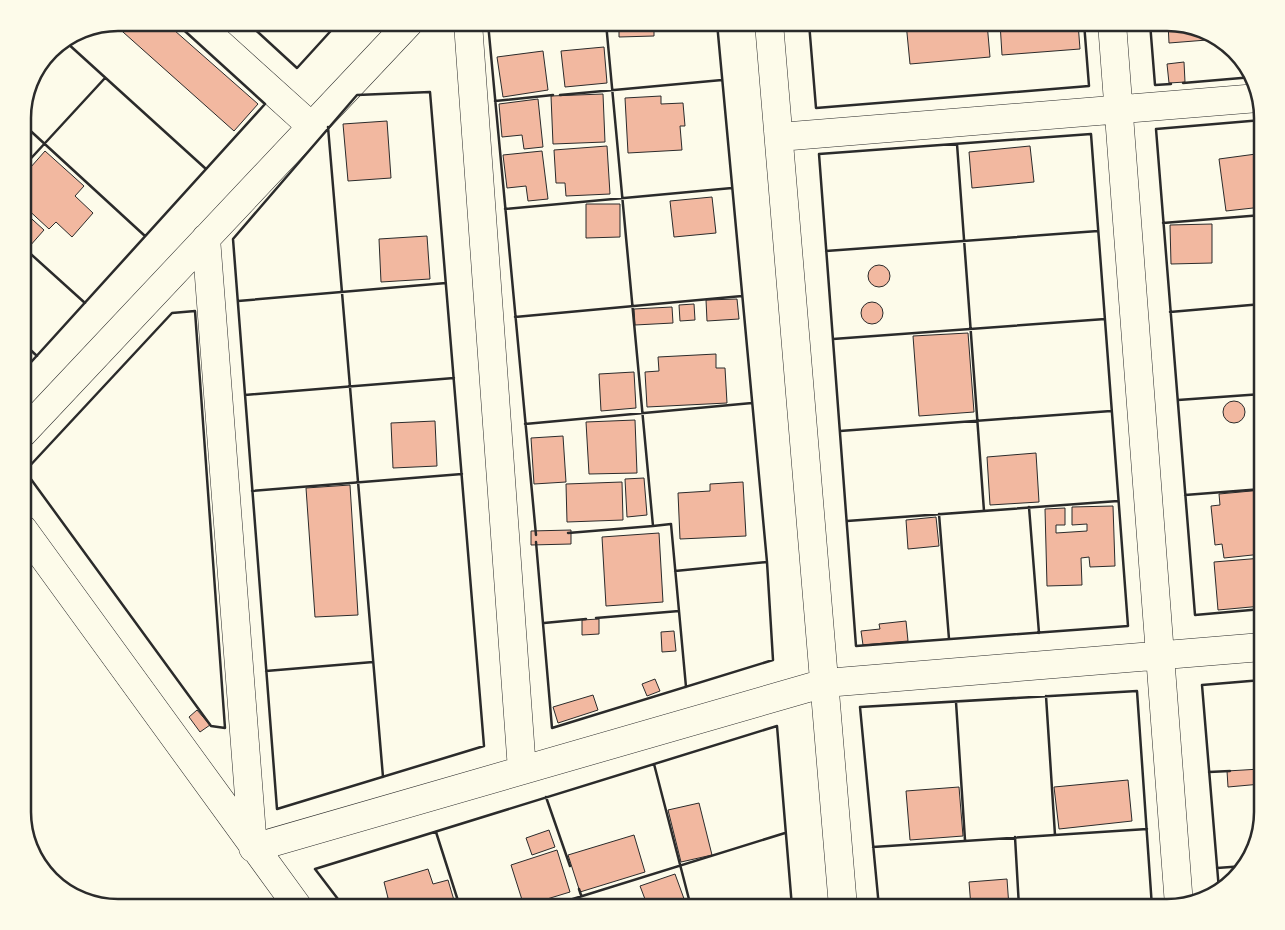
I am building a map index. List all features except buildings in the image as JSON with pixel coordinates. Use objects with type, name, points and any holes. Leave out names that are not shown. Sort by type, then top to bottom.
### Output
[{"type":"street","points":[[206,31],[311,126]]},
{"type":"street","points":[[31,425],[401,31]]},
{"type":"street","points":[[469,31],[522,770]]},
{"type":"street","points":[[770,31],[842,899]]},
{"type":"street","points":[[1113,31],[1178,898]]},
{"type":"street","points":[[779,137],[1251,99]]},
{"type":"street","points":[[206,238],[253,848]]},
{"type":"street","points":[[31,540],[291,899]]},
{"type":"street","points":[[253,848],[824,683],[1254,649]]},
{"type":"wall","points":[[31,362],[265,104],[185,31]]},
{"type":"wall","points":[[257,31],[297,68],[331,31]]},
{"type":"wall","points":[[489,31],[536,535]]},
{"type":"wall","points":[[568,533],[653,526],[607,31]]},
{"type":"wall","points":[[536,542],[552,728],[773,660],[767,562],[718,31]]},
{"type":"wall","points":[[810,31],[816,108],[1089,86],[1085,31]]},
{"type":"wall","points":[[1151,31],[1155,85],[1171,84]]},
{"type":"wall","points":[[70,46],[206,169]]},
{"type":"wall","points":[[31,158],[105,78]]},
{"type":"wall","points":[[1183,83],[1244,78]]},
{"type":"wall","points":[[560,95],[722,80]]},
{"type":"wall","points":[[430,92],[484,746],[277,809],[233,239],[357,95],[430,92]]},
{"type":"wall","points":[[495,101],[553,95]]},
{"type":"wall","points":[[1254,121],[1156,129],[1195,615],[1254,610]]},
{"type":"wall","points":[[328,127],[383,777]]},
{"type":"wall","points":[[31,131],[145,236]]},
{"type":"wall","points":[[1091,134],[1128,626],[856,646],[819,154],[1091,134]]},
{"type":"wall","points":[[957,144],[984,511]]},
{"type":"wall","points":[[505,209],[732,188]]},
{"type":"wall","points":[[1163,223],[1254,216]]},
{"type":"wall","points":[[826,251],[1098,231]]},
{"type":"wall","points":[[31,254],[85,303]]},
{"type":"wall","points":[[238,301],[446,283]]},
{"type":"wall","points":[[515,317],[742,296]]},
{"type":"wall","points":[[1170,312],[1254,305]]},
{"type":"wall","points":[[31,479],[211,726],[225,728],[195,311]]},
{"type":"wall","points":[[31,465],[172,313],[195,311]]},
{"type":"wall","points":[[833,339],[1105,319]]},
{"type":"wall","points":[[31,350],[37,356]]},
{"type":"wall","points":[[245,395],[454,378]]},
{"type":"wall","points":[[1178,400],[1254,395]]},
{"type":"wall","points":[[525,424],[752,403]]},
{"type":"wall","points":[[840,431],[1111,411]]},
{"type":"wall","points":[[252,491],[462,474]]},
{"type":"wall","points":[[1185,495],[1254,490]]},
{"type":"wall","points":[[847,521],[1118,501]]},
{"type":"wall","points":[[1029,507],[1039,633]]},
{"type":"wall","points":[[939,514],[949,639]]},
{"type":"wall","points":[[653,526],[671,524],[679,611]]},
{"type":"wall","points":[[675,571],[767,562]]},
{"type":"wall","points":[[596,618],[679,611],[686,687]]},
{"type":"wall","points":[[544,623],[586,619]]},
{"type":"wall","points":[[266,671],[373,662]]},
{"type":"wall","points":[[1218,882],[1202,685],[1254,681]]},
{"type":"wall","points":[[878,899],[860,707],[1137,691],[1151,899]]},
{"type":"wall","points":[[1046,696],[1055,835]]},
{"type":"wall","points":[[956,702],[965,840]]},
{"type":"wall","points":[[338,899],[315,869],[777,726],[791,899]]},
{"type":"wall","points":[[654,764],[689,899]]},
{"type":"wall","points":[[1209,772],[1230,771]]},
{"type":"wall","points":[[546,797],[570,866]]},
{"type":"wall","points":[[873,847],[1147,829]]},
{"type":"wall","points":[[436,832],[457,899]]},
{"type":"wall","points":[[573,899],[785,833]]},
{"type":"wall","points":[[1015,837],[1019,899]]},
{"type":"wall","points":[[1217,868],[1234,867]]},
{"type":"wall","points":[[579,889],[582,899]]}]
